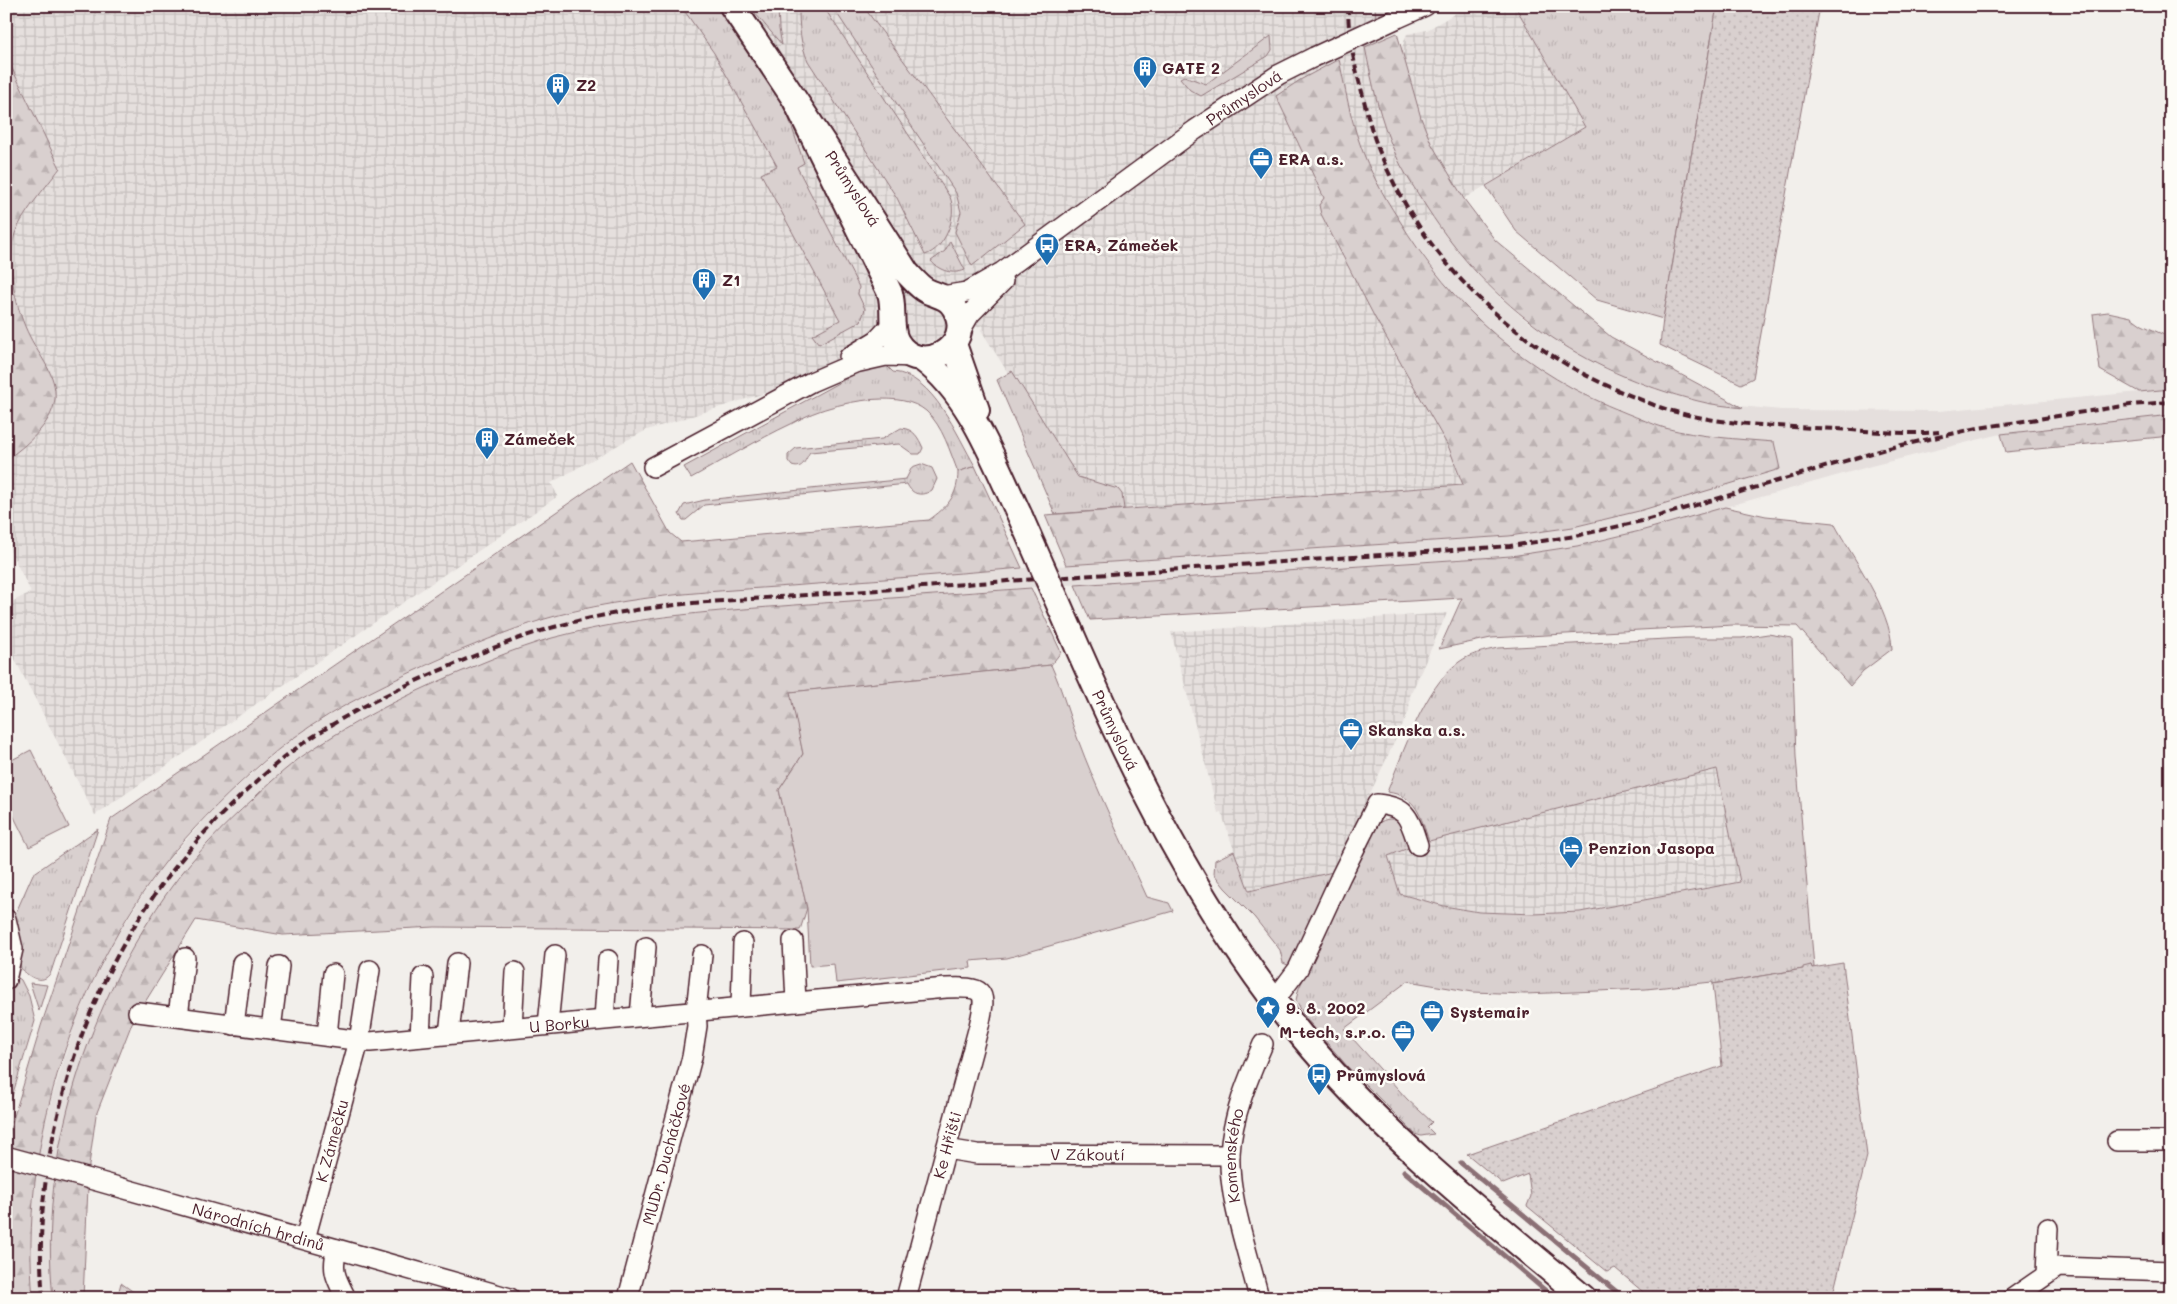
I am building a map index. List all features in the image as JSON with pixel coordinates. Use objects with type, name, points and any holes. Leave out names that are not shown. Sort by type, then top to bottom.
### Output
[{"type":"main road","name":"Průmyslová","points":[[732,6],[907,273],[920,286],[939,294],[955,309],[959,321],[956,339],[968,386],[1020,516],[1115,733],[1181,861],[1224,932],[1274,1001],[1325,1062],[1394,1134],[1584,1298]]},
{"type":"main road","name":"Průmyslová","points":[[795,100],[890,293],[895,338],[898,344],[903,350],[919,358],[944,379],[965,409],[983,440],[1020,516]]},
{"type":"main road","name":"Průmyslová","points":[[893,320],[900,304],[910,296],[923,292],[939,294]]},
{"type":"main road","name":"Průmyslová","points":[[919,358],[940,356],[956,339]]},
{"type":"street","name":"Průmyslová","points":[[939,294],[959,294],[979,287],[1078,217],[1194,130],[1278,75],[1425,6]]},
{"type":"street","name":"Průmyslová","points":[[956,339],[965,321],[985,298],[1078,217]]},
{"type":"street","name":"Průmyslová","points":[[811,382],[837,364],[868,347],[893,320]]},
{"type":"street","name":"Průmyslová","points":[[653,467],[811,382],[855,362],[877,357],[919,358]]},
{"type":"street","points":[[1274,1001],[1298,969],[1377,804],[1393,806],[1402,810],[1409,818],[1418,845]]},
{"type":"street","points":[[6,919],[13,949],[6,980]]},
{"type":"street","points":[[793,941],[796,1002]]},
{"type":"street","points":[[741,1007],[743,942]]},
{"type":"street","points":[[640,1016],[646,947]]},
{"type":"street","points":[[548,1025],[555,955]]},
{"type":"street","name":"MUDr. Ducháčkové","points":[[628,1298],[692,1057],[697,1026],[696,1011],[702,955]]},
{"type":"street","points":[[178,1017],[185,958]]},
{"type":"street","points":[[604,1019],[608,960]]},
{"type":"street","points":[[234,1026],[242,963]]},
{"type":"street","points":[[448,1034],[457,963]]},
{"type":"street","points":[[271,1030],[279,966]]},
{"type":"street","name":"K Zámečku","points":[[305,1239],[359,1041],[370,970]]},
{"type":"street","points":[[512,1028],[515,972]]},
{"type":"street","points":[[327,1036],[333,974]]},
{"type":"street","points":[[420,1037],[424,977]]},
{"type":"street","name":"U Borku","points":[[138,1012],[359,1041],[955,988],[970,988],[980,992]]},
{"type":"street","name":"Ke Hřišti","points":[[906,1298],[983,1011],[984,1001],[980,992]]},
{"type":"street","name":"Komenského","points":[[1259,1298],[1238,1211],[1230,1155],[1241,1100],[1262,1044]]},
{"type":"street","points":[[2117,1140],[2171,1141]]},
{"type":"street","name":"V Zákoutí","points":[[946,1149],[976,1154],[1230,1155]]},
{"type":"street","name":"Národních hrdinů","points":[[8,1156],[510,1298]]},
{"type":"street","points":[[2046,1275],[2048,1228]]},
{"type":"street","points":[[337,1249],[333,1268],[346,1298]]},
{"type":"street","points":[[2013,1298],[2058,1267],[2171,1271]]},
{"type":"shaded area","points":[[6,6],[1375,6],[1381,53],[1402,47],[1407,34],[1427,30],[1468,6],[1515,6],[1585,127],[1348,267],[1449,448],[1463,485],[1055,514],[997,380],[1008,373],[981,330],[983,325],[647,430],[627,440],[551,483],[558,496],[95,815],[6,642],[6,605],[31,592],[6,543]]},
{"type":"shaded area","points":[[1433,217],[1473,269],[1496,294],[1528,322],[1610,371],[1655,389],[1700,402],[1781,410],[1939,411],[2171,389],[2171,415],[2001,434],[1871,466],[1644,530],[1577,546],[1511,556],[1023,588],[694,613],[629,621],[564,634],[499,656],[397,700],[355,723],[303,756],[231,819],[173,885],[126,958],[94,1027],[69,1109],[55,1181],[51,1232],[53,1298],[33,1298],[31,1232],[35,1179],[41,1140],[76,1020],[109,948],[157,873],[217,805],[291,739],[345,706],[388,683],[492,637],[559,615],[626,601],[692,593],[1009,569],[1509,536],[1573,527],[1639,511],[1715,437],[1664,428],[1603,403],[1546,374],[1514,351],[1484,326],[1447,287],[1407,233]]},
{"type":"shaded area","points":[[1447,613],[1410,696],[1409,711],[1333,872],[1248,891],[1221,812],[1218,813],[1171,632]]},
{"type":"shaded area","points":[[1717,769],[1740,882],[1580,912],[1534,914],[1479,912],[1444,906],[1400,894],[1388,856],[1438,838]]},
{"type":"green space","points":[[681,6],[717,6],[784,104],[804,163],[797,167],[859,287],[858,294],[865,309],[861,321],[819,344],[812,335],[840,320],[761,174],[777,166],[714,53]]},
{"type":"green space","points":[[749,6],[778,6],[782,45]]},
{"type":"green space","points":[[799,6],[823,6],[950,197],[952,205],[951,222],[944,239],[932,252],[925,255],[897,198],[808,61],[800,34]]},
{"type":"green space","points":[[832,6],[863,6],[1025,224],[972,266],[955,232],[961,212],[956,193]]},
{"type":"green space","points":[[1375,6],[1402,6],[1376,18]]},
{"type":"green space","points":[[1515,6],[1717,6],[1663,319],[1597,300],[1516,231],[1486,186],[1585,127]]},
{"type":"green space","points":[[1717,6],[1820,6],[1753,378],[1741,384],[1660,345]]},
{"type":"green space","points":[[1397,33],[1421,118],[1431,143],[1464,199],[1495,240],[1611,337],[1743,408],[1698,401],[1656,389],[1616,373],[1578,354],[1543,332],[1480,277],[1427,208],[1402,167],[1385,128],[1365,47]]},
{"type":"green space","points":[[1271,36],[1272,50],[1268,56],[1201,96],[1190,90],[1180,78],[1184,76],[1206,84]]},
{"type":"green space","points":[[6,56],[60,168],[21,220],[14,237],[11,261],[14,288],[20,314],[30,337],[51,374],[55,399],[49,418],[43,426],[29,441],[6,460]]},
{"type":"green space","points":[[1339,59],[1356,134],[1368,163],[1392,209],[1443,281],[1495,335],[1556,379],[1590,397],[1650,423],[1692,434],[1774,442],[1780,469],[1639,511],[1573,527],[1509,536],[1066,565],[1045,515],[1463,485],[1449,448],[1374,316],[1321,214],[1319,205],[1324,198],[1276,96],[1300,80]]},
{"type":"green space","points":[[950,241],[965,270],[956,272],[946,271],[931,261],[945,251]]},
{"type":"green space","points":[[2108,312],[2131,317],[2142,325],[2171,338],[2171,389],[2139,392],[2100,370],[2093,314]]},
{"type":"green space","points":[[886,365],[893,372],[907,376],[920,384],[932,395],[952,423],[975,466],[958,472],[937,424],[926,411],[903,401],[874,399],[831,407],[812,414],[691,478],[684,467],[862,370]]},
{"type":"green space","points":[[1012,371],[1078,477],[1118,489],[1122,494],[1124,509],[1055,514],[997,380]]},
{"type":"green space","points":[[2171,415],[2171,436],[2006,452],[2001,434]]},
{"type":"green space","points":[[901,428],[909,430],[917,437],[923,448],[920,454],[913,454],[899,444],[810,452],[804,463],[796,467],[792,466],[788,461],[788,455],[796,448],[882,439]]},
{"type":"green space","points":[[630,461],[670,533],[681,542],[929,520],[946,505],[954,494],[958,472],[975,466],[1022,568],[694,593],[613,603],[559,615],[447,656],[347,704],[292,739],[264,761],[227,795],[176,850],[157,873],[126,920],[99,969],[76,1021],[57,1075],[43,1130],[35,1186],[31,1242],[33,1298],[6,1298],[6,1143],[41,1026],[111,819]]},
{"type":"green space","points":[[921,464],[932,468],[937,479],[932,490],[925,494],[914,493],[907,484],[704,505],[686,520],[683,520],[679,514],[684,505],[705,500],[906,479],[912,467]]},
{"type":"green space","points":[[1725,507],[1766,516],[1834,523],[1878,601],[1890,634],[1892,649],[1863,671],[1850,686],[1797,626],[1733,625],[1491,638],[1439,649],[1462,598],[1090,620],[1075,585],[1511,556],[1577,546],[1644,530]]},
{"type":"green space","points":[[1031,588],[1061,652],[1051,665],[791,692],[803,754],[779,790],[807,908],[800,930],[435,927],[283,935],[196,920],[132,1023],[96,1115],[89,1165],[83,1298],[53,1298],[50,1244],[53,1189],[62,1135],[75,1082],[93,1030],[116,979],[142,931],[190,863],[241,810],[277,776],[304,755],[357,722],[432,684],[509,652],[568,634],[653,618],[710,612]]},
{"type":"green space","points":[[1768,634],[1792,638],[1796,757],[1814,967],[1812,968],[1811,965],[1803,969],[1713,984],[1712,982],[1646,989],[1525,994],[1473,992],[1408,981],[1344,1029],[1407,1099],[1432,1122],[1427,1127],[1434,1134],[1421,1136],[1415,1134],[1347,1066],[1305,1017],[1296,1000],[1299,988],[1376,825],[1384,820],[1395,820],[1406,834],[1411,847],[1388,856],[1400,894],[1444,906],[1479,912],[1534,914],[1580,912],[1740,882],[1717,769],[1429,841],[1420,816],[1412,803],[1397,794],[1387,792],[1416,722],[1435,688],[1447,673],[1463,659],[1477,653],[1498,648],[1685,638],[1742,638]]},
{"type":"green space","points":[[1051,665],[1093,777],[1147,897],[1169,903],[1173,911],[1007,958],[970,961],[971,968],[836,983],[834,964],[810,966],[807,908],[779,790],[803,754],[790,692]]},
{"type":"green space","points":[[31,750],[69,827],[29,847],[6,801],[6,763]]},
{"type":"green space","points":[[98,829],[51,972],[44,979],[35,978],[27,974],[20,967],[21,939],[14,917],[33,874]]},
{"type":"green space","points":[[1234,851],[1249,891],[1333,872],[1290,966],[1283,963],[1280,950],[1254,917],[1214,874],[1215,860]]},
{"type":"green space","points":[[1843,963],[1867,1156],[1832,1298],[1650,1298],[1615,1268],[1607,1272],[1527,1206],[1531,1196],[1528,1174],[1503,1184],[1467,1154],[1722,1066],[1713,984],[1803,969],[1803,967],[1811,965],[1812,968]]},
{"type":"green space","points":[[17,977],[21,980],[29,996],[35,1021],[6,1116],[6,997]]},
{"type":"green space","points":[[30,983],[47,985],[39,1011]]},
{"type":"green space","points":[[121,1283],[142,1298],[117,1298]]},
{"type":"waterway","points":[[1461,1163],[1624,1298]]},
{"type":"waterway","points":[[1404,1171],[1554,1298]]},
{"type":"railway","points":[[1348,6],[1349,28],[1356,71],[1370,124],[1381,155],[1401,196],[1425,235],[1453,270],[1484,303],[1518,332],[1556,358],[1595,380],[1659,407],[1692,416],[1774,426],[1900,433],[1939,432]]},
{"type":"railway","points":[[43,1298],[41,1242],[45,1186],[54,1131],[68,1077],[97,996],[116,958],[160,887],[214,822],[291,752],[371,703],[476,655],[547,629],[594,617],[693,603],[1510,546],[1575,536],[1642,521],[1889,448],[1978,428],[2130,405],[2171,402]]},
{"type":"place","name":"GATE 2","points":[[1145,89]]},
{"type":"place","name":"Z2","points":[[558,106]]},
{"type":"place","name":"ERA a.s.","points":[[1261,180]]},
{"type":"place","name":"ERA, Zámeček","points":[[1047,266]]},
{"type":"place","name":"Z1","points":[[704,301]]},
{"type":"place","name":"Zámeček","points":[[487,460]]},
{"type":"place","name":"Skanska a.s.","points":[[1351,751]]},
{"type":"place","name":"Penzion Jasopa","points":[[1571,869]]},
{"type":"place","name":"9. 8. 2002","points":[[1268,1029]]},
{"type":"place","name":"Systemair","points":[[1432,1033]]},
{"type":"place","name":"M-tech, s.r.o.","points":[[1403,1053]]},
{"type":"place","name":"Průmyslová","points":[[1319,1096]]}]
